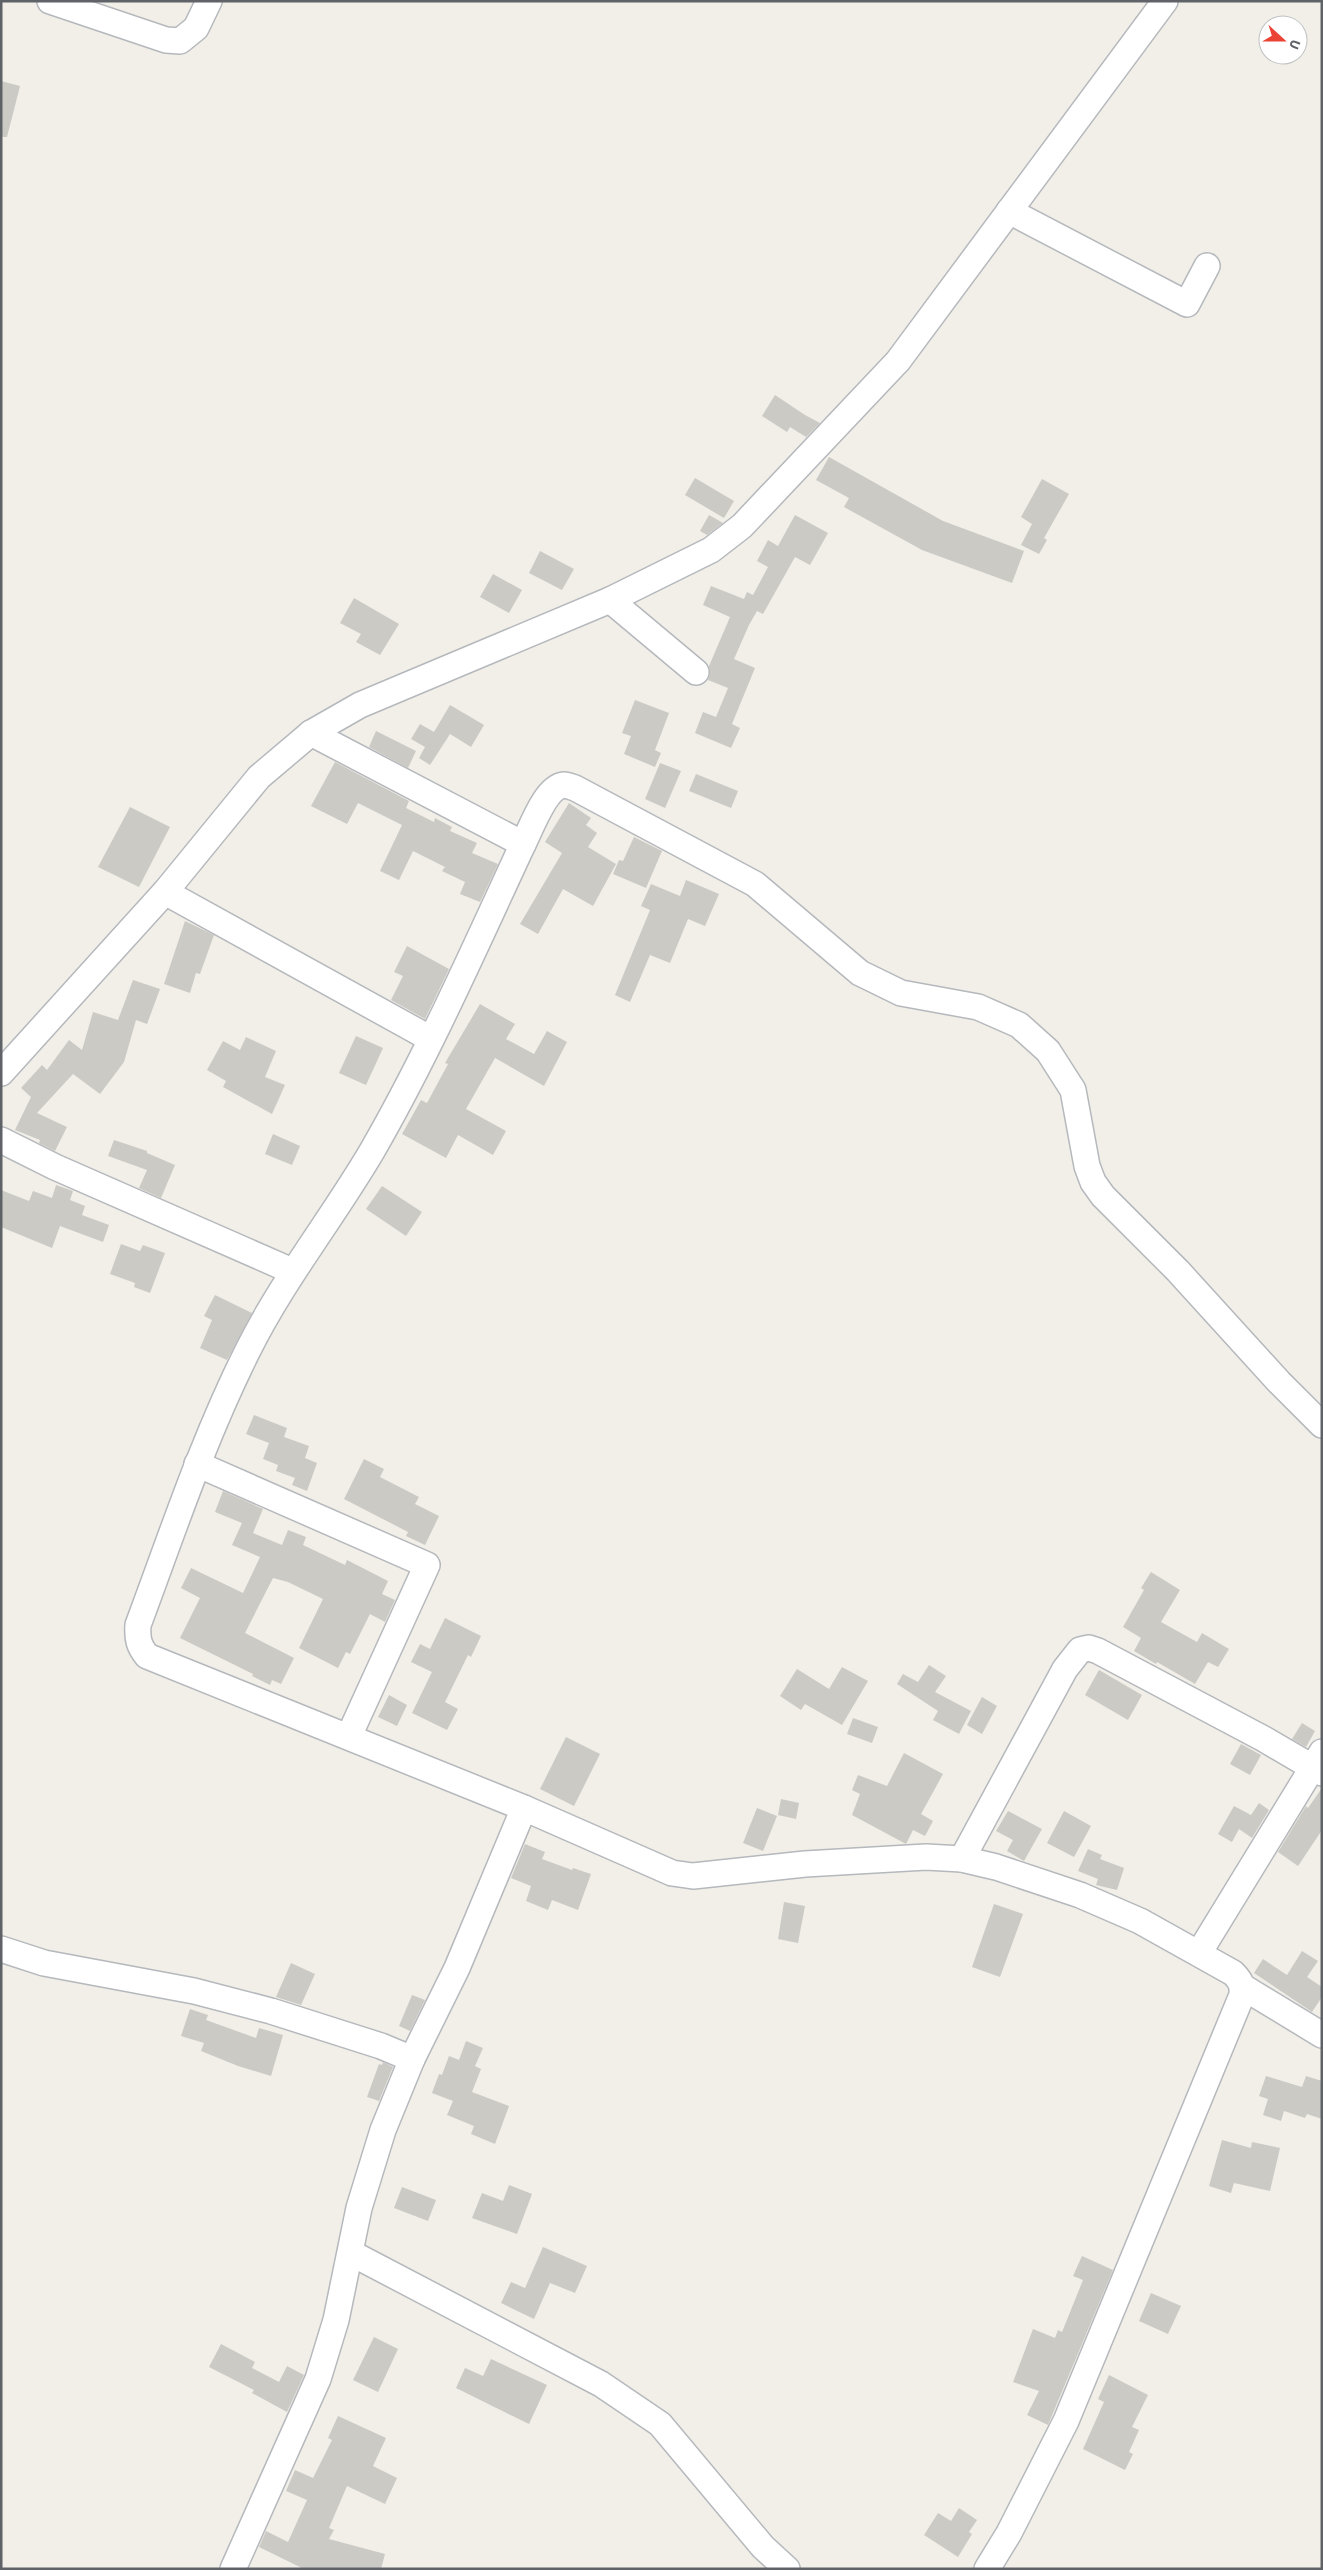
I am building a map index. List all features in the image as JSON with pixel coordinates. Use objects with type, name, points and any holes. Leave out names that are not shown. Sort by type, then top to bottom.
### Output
[{"type":"street","points":[[50,1],[166,40],[180,40],[196,28],[210,1]]},
{"type":"street","points":[[1,1073],[165,892],[259,777],[311,733],[360,705],[610,600],[711,550],[742,526],[898,361],[1165,1]]},
{"type":"street","points":[[1009,211],[1187,304],[1207,266]]},
{"type":"street","points":[[610,600],[696,672]]},
{"type":"street","points":[[311,733],[523,844]]},
{"type":"street","points":[[1322,1425],[1279,1382],[1178,1271],[1102,1196],[1093,1182],[1087,1166],[1072,1090],[1048,1051],[1019,1025],[978,1007],[901,992],[860,973],[755,884],[575,788],[565,785],[555,788],[546,798],[431,1039],[346,1196],[292,1271],[246,1353],[197,1464],[138,1625],[137,1637],[140,1647],[147,1656],[524,1808],[672,1873],[693,1876],[805,1864],[926,1857],[962,1859],[996,1867],[1080,1895],[1140,1921],[1233,1973],[1243,1987],[1322,2035]]},
{"type":"street","points":[[165,892],[431,1039]]},
{"type":"street","points":[[1,1140],[55,1167],[292,1271]]},
{"type":"street","points":[[197,1464],[427,1565],[349,1736]]},
{"type":"street","points":[[962,1859],[1065,1669],[1080,1650],[1089,1648],[1098,1651],[1264,1739],[1319,1764],[1199,1954]]},
{"type":"street","points":[[233,2569],[318,2379],[336,2320],[359,2208],[383,2130],[412,2059],[457,1968],[524,1808]]},
{"type":"street","points":[[1,1949],[44,1963],[194,1991],[272,2011],[381,2046],[412,2059]]},
{"type":"street","points":[[987,2569],[1009,2533],[1066,2421],[1235,2013],[1243,1987]]},
{"type":"street","points":[[351,2253],[601,2384],[660,2424],[763,2547],[787,2569]]},
{"type":"building","points":[[1,81],[20,86],[7,137],[1,137]]},
{"type":"building","points":[[775,395],[820,423],[806,437],[790,427],[787,432],[762,416]]},
{"type":"building","points":[[829,457],[943,521],[1024,551],[1012,583],[922,550],[844,507],[849,498],[816,480]]},
{"type":"building","points":[[695,478],[734,501],[724,518],[685,495]]},
{"type":"building","points":[[1042,479],[1069,494],[1044,538],[1047,540],[1039,554],[1021,545],[1032,524],[1021,517]]},
{"type":"building","points":[[709,515],[723,523],[707,535],[700,531]]},
{"type":"building","points":[[795,515],[828,533],[810,565],[795,557],[763,614],[757,611],[749,625],[734,659],[755,668],[732,724],[740,728],[731,748],[695,733],[703,712],[716,717],[728,688],[708,680],[710,674],[709,666],[730,617],[703,605],[711,586],[744,599],[747,592],[753,595],[768,567],[757,561],[768,540],[778,546]]},
{"type":"building","points":[[540,551],[574,569],[562,590],[529,573]]},
{"type":"building","points":[[493,574],[522,590],[509,613],[480,597]]},
{"type":"building","points":[[354,598],[399,624],[380,655],[356,642],[361,634],[340,623]]},
{"type":"building","points":[[635,700],[669,713],[655,750],[661,753],[655,767],[624,754],[631,736],[622,733]]},
{"type":"building","points":[[450,705],[484,725],[471,747],[450,734],[430,765],[419,758],[425,747],[411,739],[420,724],[434,732]]},
{"type":"building","points":[[376,731],[416,751],[408,768],[369,747]]},
{"type":"building","points":[[335,762],[409,801],[406,808],[434,822],[435,818],[452,827],[450,831],[477,843],[472,853],[498,864],[480,902],[460,894],[465,882],[442,871],[445,867],[413,851],[399,880],[380,871],[402,825],[358,803],[347,824],[311,806]]},
{"type":"building","points":[[660,763],[681,771],[665,808],[645,799]]},
{"type":"building","points":[[696,774],[738,791],[731,808],[689,791]]},
{"type":"building","points":[[569,803],[591,818],[586,825],[597,833],[588,847],[616,864],[593,906],[563,889],[538,934],[520,924],[562,853],[545,842]]},
{"type":"building","points":[[130,807],[170,827],[139,887],[98,867]]},
{"type":"building","points":[[634,837],[662,851],[646,888],[613,874],[619,860],[623,861]]},
{"type":"building","points":[[686,880],[719,894],[705,926],[688,919],[670,963],[650,955],[630,1002],[615,995],[650,910],[641,906],[651,884],[680,896]]},
{"type":"building","points":[[185,921],[214,935],[200,974],[196,973],[190,993],[164,984]]},
{"type":"building","points":[[407,946],[449,969],[425,1019],[391,1000],[403,976],[394,972]]},
{"type":"building","points":[[133,980],[160,989],[147,1024],[136,1020],[124,1062],[100,1094],[73,1074],[37,1113],[67,1127],[55,1151],[39,1143],[40,1140],[15,1130],[31,1097],[21,1088],[42,1065],[47,1070],[69,1040],[82,1050],[93,1012],[118,1020]]},
{"type":"building","points":[[480,1004],[515,1024],[506,1039],[534,1054],[547,1031],[567,1042],[544,1086],[495,1058],[466,1109],[506,1131],[493,1155],[458,1135],[446,1158],[402,1134],[421,1100],[427,1103],[448,1064],[445,1063]]},
{"type":"building","points":[[356,1036],[383,1048],[366,1085],[339,1073]]},
{"type":"building","points":[[246,1037],[276,1051],[265,1077],[285,1085],[272,1114],[223,1087],[226,1081],[207,1070],[223,1041],[240,1050]]},
{"type":"building","points":[[273,1134],[300,1146],[292,1165],[265,1154]]},
{"type":"building","points":[[114,1140],[147,1151],[147,1153],[175,1165],[161,1198],[139,1188],[147,1170],[108,1156]]},
{"type":"building","points":[[56,1185],[73,1191],[70,1200],[85,1206],[82,1215],[109,1225],[103,1242],[60,1226],[52,1248],[1,1227],[1,1190],[29,1201],[33,1191],[52,1198]]},
{"type":"building","points":[[382,1186],[422,1212],[406,1236],[366,1209]]},
{"type":"building","points":[[121,1244],[140,1251],[143,1245],[165,1253],[150,1293],[134,1287],[135,1283],[110,1274]]},
{"type":"building","points":[[215,1295],[252,1313],[227,1360],[200,1348],[212,1320],[204,1316]]},
{"type":"building","points":[[254,1415],[287,1428],[284,1437],[309,1446],[305,1458],[317,1463],[307,1491],[292,1485],[295,1478],[276,1471],[278,1465],[263,1459],[269,1443],[246,1434]]},
{"type":"building","points":[[364,1459],[384,1469],[380,1477],[419,1497],[415,1504],[439,1516],[425,1545],[406,1536],[408,1532],[344,1499]]},
{"type":"building","points":[[223,1491],[263,1509],[253,1533],[282,1545],[288,1530],[306,1537],[303,1545],[345,1565],[347,1560],[388,1581],[382,1594],[395,1600],[385,1622],[370,1614],[350,1654],[346,1652],[338,1668],[299,1648],[323,1599],[288,1582],[273,1578],[245,1633],[294,1658],[281,1684],[272,1680],[270,1685],[252,1676],[253,1674],[180,1638],[200,1598],[181,1588],[191,1568],[243,1593],[260,1557],[232,1545],[242,1523],[215,1512]]},
{"type":"building","points":[[1151,1572],[1180,1590],[1161,1622],[1197,1642],[1202,1633],[1229,1649],[1218,1667],[1208,1662],[1195,1684],[1134,1651],[1141,1638],[1123,1627],[1144,1590],[1141,1588]]},
{"type":"building","points":[[445,1618],[481,1636],[471,1657],[468,1655],[445,1702],[458,1709],[447,1730],[412,1713],[432,1672],[411,1662],[420,1644],[430,1649]]},
{"type":"building","points":[[929,1665],[946,1676],[935,1692],[971,1711],[959,1734],[933,1720],[938,1711],[897,1684],[903,1674],[918,1682]]},
{"type":"building","points":[[842,1667],[868,1681],[842,1725],[805,1704],[801,1710],[780,1696],[797,1669],[829,1689]]},
{"type":"building","points":[[1099,1670],[1142,1695],[1128,1720],[1085,1695]]},
{"type":"building","points":[[389,1695],[407,1705],[397,1726],[378,1717]]},
{"type":"building","points":[[982,1697],[997,1706],[982,1734],[967,1725]]},
{"type":"building","points":[[853,1718],[878,1727],[872,1743],[847,1734]]},
{"type":"building","points":[[1302,1723],[1315,1731],[1306,1747],[1292,1739]]},
{"type":"building","points":[[566,1737],[600,1754],[574,1806],[540,1789]]},
{"type":"building","points":[[1241,1744],[1261,1755],[1250,1775],[1230,1764]]},
{"type":"building","points":[[904,1753],[943,1774],[921,1814],[933,1821],[925,1836],[913,1830],[906,1844],[852,1815],[860,1794],[852,1790],[858,1775],[887,1786]]},
{"type":"building","points":[[1322,1788],[1322,1830],[1298,1866],[1278,1852],[1306,1806],[1308,1808]]},
{"type":"building","points":[[781,1799],[799,1803],[796,1819],[778,1815]]},
{"type":"building","points":[[1259,1803],[1269,1810],[1252,1838],[1239,1829],[1232,1842],[1218,1834],[1234,1806],[1251,1815]]},
{"type":"building","points":[[757,1808],[777,1816],[763,1851],[743,1843]]},
{"type":"building","points":[[1008,1811],[1042,1829],[1024,1861],[1007,1851],[1013,1840],[996,1831]]},
{"type":"building","points":[[1064,1811],[1091,1826],[1074,1857],[1047,1843]]},
{"type":"building","points":[[525,1844],[545,1852],[542,1859],[572,1870],[573,1868],[591,1874],[578,1910],[552,1900],[548,1910],[526,1901],[531,1886],[511,1878]]},
{"type":"building","points":[[1088,1849],[1102,1855],[1100,1859],[1124,1868],[1117,1890],[1096,1885],[1098,1879],[1078,1871]]},
{"type":"building","points":[[784,1902],[805,1906],[798,1943],[778,1939]]},
{"type":"building","points":[[994,1904],[1023,1914],[1000,1977],[972,1967]]},
{"type":"building","points":[[1302,1951],[1318,1961],[1307,1977],[1322,1987],[1322,1997],[1312,2012],[1254,1973],[1263,1959],[1287,1975]]},
{"type":"building","points":[[291,1963],[315,1974],[301,2005],[276,1997]]},
{"type":"building","points":[[412,1995],[425,2000],[410,2031],[399,2026]]},
{"type":"building","points":[[190,2009],[208,2015],[206,2020],[256,2038],[259,2028],[283,2035],[271,2076],[238,2066],[201,2051],[204,2043],[181,2036]]},
{"type":"building","points":[[466,2041],[483,2048],[475,2066],[481,2069],[472,2092],[509,2106],[495,2144],[471,2134],[474,2126],[447,2115],[453,2101],[432,2093],[439,2074],[442,2075],[449,2056],[459,2060]]},
{"type":"building","points":[[383,2062],[393,2067],[379,2101],[367,2097],[379,2064],[382,2065]]},
{"type":"building","points":[[1266,2076],[1302,2087],[1306,2076],[1322,2081],[1322,2119],[1307,2114],[1305,2118],[1284,2111],[1281,2121],[1263,2115],[1268,2099],[1259,2096]]},
{"type":"building","points":[[1222,2140],[1251,2148],[1252,2142],[1280,2148],[1270,2191],[1234,2183],[1231,2193],[1209,2186]]},
{"type":"building","points":[[509,2185],[532,2194],[517,2234],[472,2218],[482,2193],[503,2201]]},
{"type":"building","points":[[402,2187],[436,2200],[428,2221],[394,2208]]},
{"type":"building","points":[[543,2247],[587,2266],[575,2293],[550,2283],[534,2319],[501,2303],[511,2282],[525,2288]]},
{"type":"building","points":[[1082,2256],[1113,2270],[1048,2425],[1027,2415],[1039,2391],[1013,2382],[1033,2329],[1055,2338],[1058,2330],[1062,2332],[1083,2280],[1073,2276]]},
{"type":"building","points":[[1151,2293],[1181,2306],[1168,2334],[1139,2321]]},
{"type":"building","points":[[374,2337],[398,2349],[378,2392],[353,2380]]},
{"type":"building","points":[[221,2344],[255,2362],[252,2368],[279,2382],[287,2366],[304,2375],[287,2412],[252,2393],[254,2390],[209,2367]]},
{"type":"building","points":[[491,2359],[547,2385],[529,2424],[456,2388],[465,2368],[483,2376]]},
{"type":"building","points":[[1109,2375],[1148,2395],[1132,2427],[1139,2430],[1129,2452],[1133,2454],[1125,2470],[1083,2449],[1104,2402],[1098,2399]]},
{"type":"building","points":[[338,2416],[386,2438],[373,2466],[397,2478],[385,2504],[347,2486],[329,2528],[334,2530],[329,2539],[385,2554],[381,2569],[304,2569],[259,2547],[266,2531],[288,2542],[307,2500],[286,2491],[295,2470],[313,2478],[332,2440],[328,2438]]},
{"type":"building","points":[[959,2508],[977,2520],[969,2532],[972,2534],[958,2557],[924,2535],[938,2513],[951,2521]]}]
